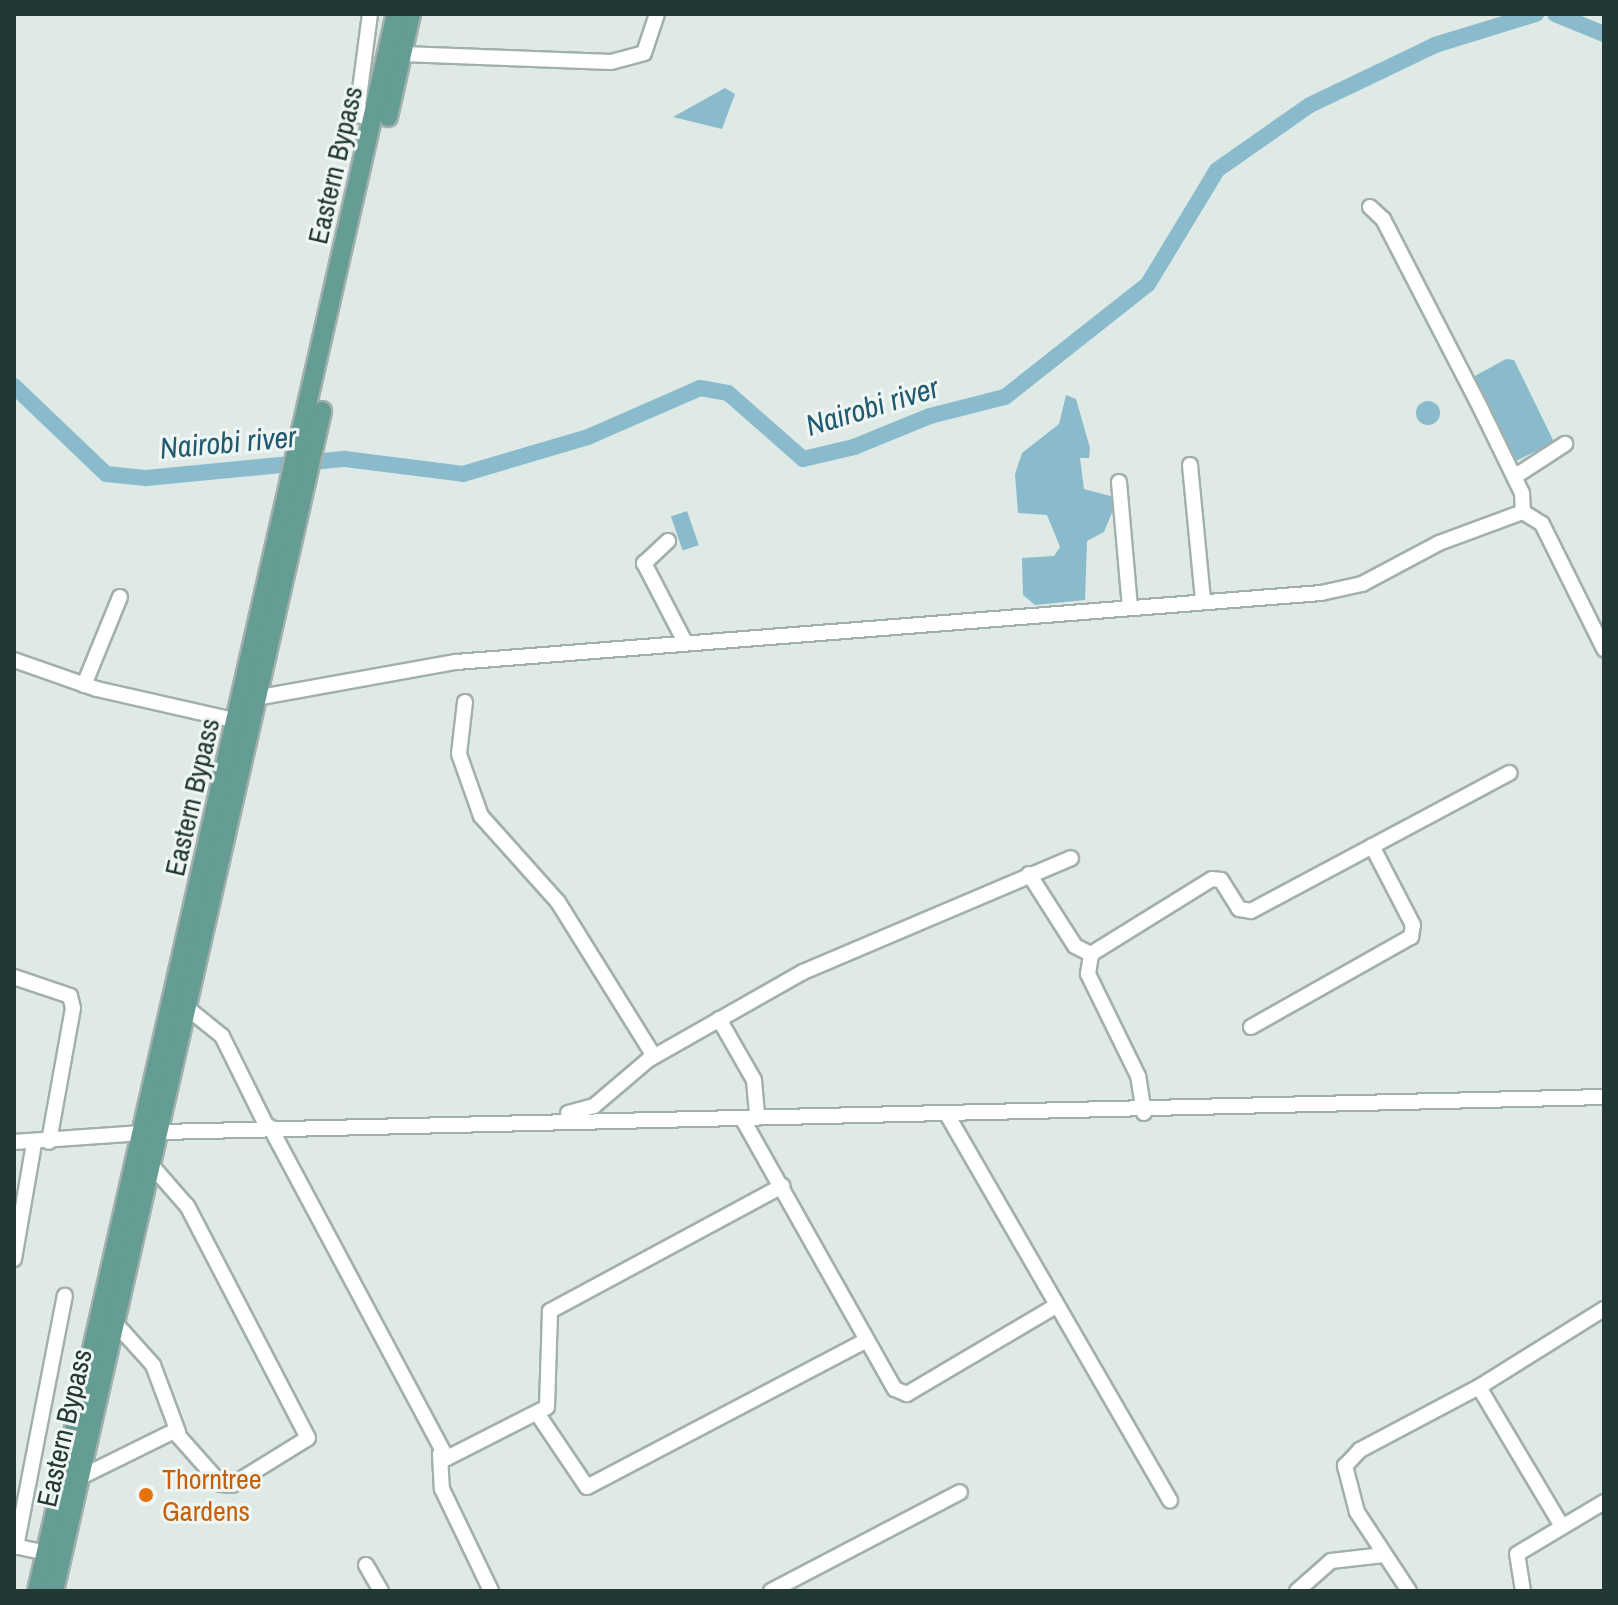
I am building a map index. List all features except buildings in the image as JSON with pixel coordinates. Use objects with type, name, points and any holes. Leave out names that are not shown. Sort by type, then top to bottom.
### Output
[{"type":"main road","name":"Eastern Bypass","points":[[37,1591],[238,721],[296,498],[396,14]]},
{"type":"main road","name":"Eastern Bypass","points":[[310,434],[411,14]]},
{"type":"main road","name":"Eastern Bypass","points":[[54,1591],[162,1132],[186,1007],[261,697],[296,498]]},
{"type":"street","points":[[370,14],[358,105],[362,116],[375,119]]},
{"type":"street","points":[[403,54],[611,62],[644,53],[657,14]]},
{"type":"street","points":[[1370,207],[1383,219],[1514,477],[1523,512],[1542,524],[1604,649]]},
{"type":"street","points":[[1514,477],[1565,444]]},
{"type":"street","points":[[1190,465],[1203,600]]},
{"type":"street","points":[[1119,482],[1130,607]]},
{"type":"street","points":[[261,697],[285,687],[359,683],[404,667],[1340,590],[1523,512]]},
{"type":"street","points":[[668,541],[645,569],[685,642]]},
{"type":"street","points":[[84,685],[120,597]]},
{"type":"street","points":[[14,660],[84,685],[238,721]]},
{"type":"street","points":[[465,702],[459,754],[481,816],[558,902],[654,1056]]},
{"type":"street","points":[[1144,1113],[1138,1076],[1088,974],[1091,954],[1212,879],[1221,880],[1239,909],[1251,911],[1509,773]]},
{"type":"street","points":[[1251,1027],[1411,937],[1413,925],[1372,846]]},
{"type":"street","points":[[553,1119],[594,1106],[654,1056],[898,927],[1071,858]]},
{"type":"street","points":[[1029,874],[1075,946],[1091,954]]},
{"type":"street","points":[[14,977],[70,996],[73,1008],[14,1259]]},
{"type":"street","points":[[186,1007],[222,1036],[440,1454],[442,1489],[491,1591]]},
{"type":"street","points":[[719,1019],[754,1080],[757,1118]]},
{"type":"street","points":[[162,1132],[553,1119],[1144,1113],[1604,1097]]},
{"type":"street","points":[[948,1116],[1170,1500]]},
{"type":"street","points":[[742,1118],[865,1341],[895,1389],[907,1394],[1056,1306]]},
{"type":"street","points":[[14,1142],[42,1143],[142,1133]]},
{"type":"street","points":[[117,1325],[153,1365],[178,1432],[226,1486],[308,1438],[187,1206],[153,1167]]},
{"type":"street","points":[[440,1454],[456,1457],[537,1413],[551,1395],[550,1311],[782,1186]]},
{"type":"street","points":[[46,1553],[15,1546],[65,1296]]},
{"type":"street","points":[[1409,1591],[1384,1555],[1344,1485],[1348,1459],[1479,1387],[1604,1309]]},
{"type":"street","points":[[537,1413],[587,1487],[865,1341]]},
{"type":"street","points":[[1479,1387],[1560,1523]]},
{"type":"street","points":[[81,1477],[178,1432]]},
{"type":"street","points":[[771,1591],[960,1492]]},
{"type":"street","points":[[1523,1591],[1517,1554],[1560,1523],[1604,1502]]},
{"type":"street","points":[[1297,1591],[1331,1561],[1384,1555]]},
{"type":"street","points":[[366,1565],[381,1591]]},
{"type":"water","points":[[725,88],[735,94],[722,129],[673,117]]},
{"type":"water","points":[[1506,359],[1514,360],[1554,442],[1516,461],[1473,377]]},
{"type":"water","points":[[1066,395],[1076,399],[1090,448],[1089,458],[1080,458],[1084,489],[1118,498],[1104,532],[1087,541],[1085,600],[1035,605],[1023,595],[1022,558],[1054,556],[1060,547],[1047,515],[1018,513],[1015,474],[1022,453],[1059,424]]},
{"type":"water","points":[[1428,401],[1439,408],[1440,413],[1433,424],[1428,425],[1417,418],[1416,413],[1423,402]]},
{"type":"water","points":[[687,511],[699,545],[683,551],[671,517]]},
{"type":"waterway","name":"Nairobi river","points":[[14,386],[106,474],[146,478],[345,459],[463,474],[588,437],[700,388],[728,393],[803,459],[854,447],[930,416],[1005,397],[1148,284],[1217,170],[1310,105],[1435,45],[1536,14]]},
{"type":"waterway","name":"Nairobi river","points":[[1555,14],[1604,34]]},
{"type":"place","name":"Thorntree Gardens","points":[[146,1495]]}]
